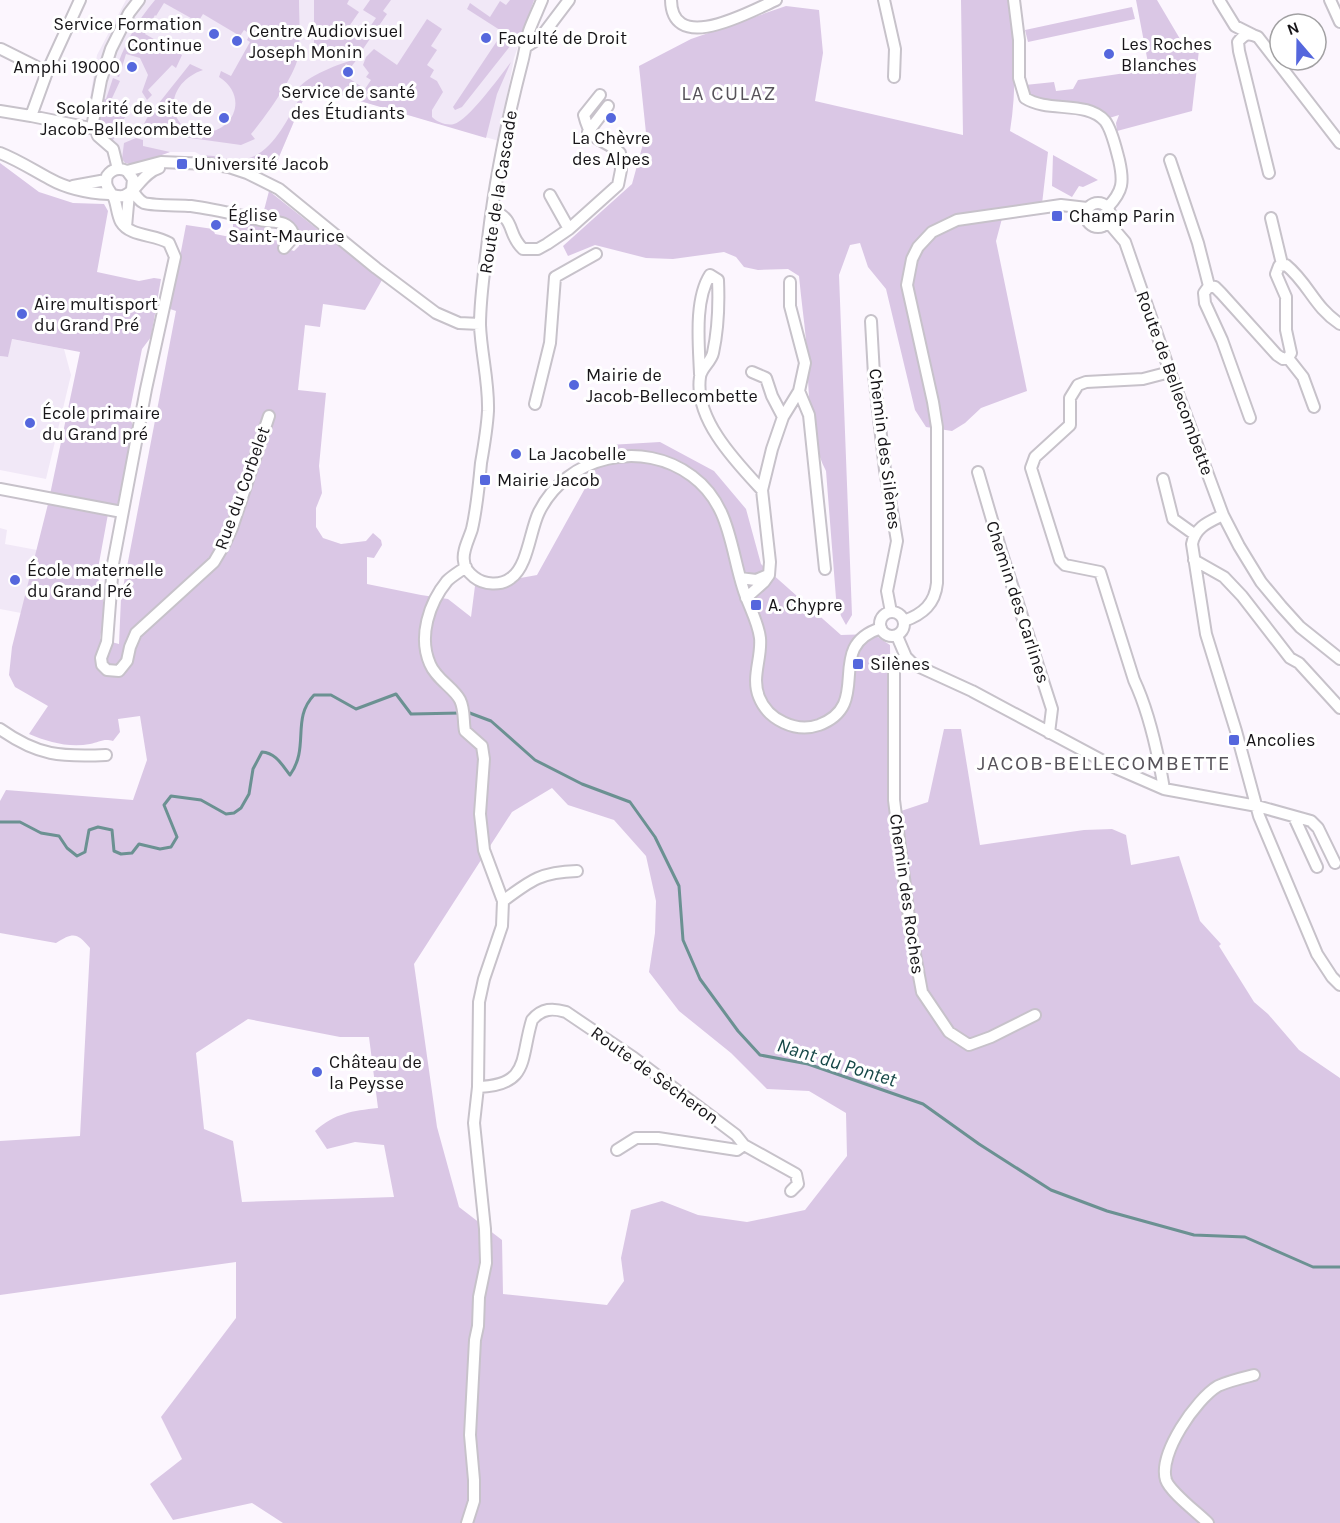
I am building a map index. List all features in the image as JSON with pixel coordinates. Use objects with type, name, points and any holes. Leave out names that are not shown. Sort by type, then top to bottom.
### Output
[{"type":"street","points":[[31,116],[47,72],[80,0]]},
{"type":"street","points":[[126,227],[133,179],[122,170],[113,149],[98,136],[93,122],[101,80],[111,49],[129,13],[139,0]]},
{"type":"street","name":"Route de la Cascade","points":[[480,324],[492,210],[515,85],[523,62],[529,32],[542,0]]},
{"type":"street","points":[[527,46],[541,37],[569,0]]},
{"type":"street","points":[[671,0],[673,13],[678,20],[693,29],[708,27],[776,0]]},
{"type":"street","points":[[884,0],[895,49],[894,77]]},
{"type":"street","points":[[1014,0],[1019,40],[1019,78],[1025,98],[1036,104],[1094,113],[1106,122],[1118,158],[1122,182],[1119,194],[1108,207]]},
{"type":"street","points":[[1219,0],[1235,26],[1258,37],[1340,143]]},
{"type":"street","points":[[1330,0],[1340,22]]},
{"type":"street","points":[[1258,37],[1251,34],[1244,35],[1238,42],[1269,173]]},
{"type":"street","points":[[1,49],[47,72]]},
{"type":"street","points":[[492,210],[503,214],[508,220],[514,238],[523,249],[538,249],[569,229],[618,185],[621,170],[620,153],[610,144],[598,140],[588,132],[584,115],[600,95]]},
{"type":"street","points":[[588,132],[608,106]]},
{"type":"street","points":[[0,111],[95,129]]},
{"type":"street","points":[[0,153],[67,186],[95,194],[124,196],[146,174],[174,164]]},
{"type":"street","points":[[1170,160],[1198,243],[1209,286]]},
{"type":"street","points":[[126,227],[120,221],[112,194],[107,188],[106,180],[109,173],[161,162],[229,167],[279,189],[369,263],[436,313],[459,323],[480,324],[488,409],[476,507],[472,530],[463,557],[472,576],[490,584],[501,583],[512,578],[519,569],[535,522],[552,492],[563,481],[588,465],[611,457],[636,455],[662,460],[679,467],[700,482],[721,509],[760,640],[756,676],[758,695],[774,717],[791,726],[813,726],[839,713],[846,700],[852,650],[866,634],[881,628]]},
{"type":"street","points":[[67,186],[106,180]]},
{"type":"street","points":[[130,191],[138,200],[144,202],[193,207],[240,214],[262,221],[280,222],[290,227],[293,233],[291,240],[284,248]]},
{"type":"street","points":[[550,195],[569,229]]},
{"type":"street","points":[[904,621],[928,607],[937,583],[937,427],[907,285],[912,259],[922,241],[932,232],[957,220],[1061,205],[1087,208],[1097,202],[1108,207],[1110,214],[1108,222],[1102,226],[1091,225],[1086,219],[1087,208]]},
{"type":"street","points":[[1271,218],[1282,264],[1298,277],[1317,304],[1340,324]]},
{"type":"street","name":"Route de Bellecombette","points":[[1108,222],[1125,242],[1223,515],[1239,546],[1261,582],[1300,627],[1340,659]]},
{"type":"street","name":"Rue du Corbelet","points":[[126,227],[135,232],[165,240],[172,247],[175,257],[122,512],[110,588],[106,642],[101,658],[102,665],[107,670],[118,671],[124,666],[136,633],[214,562],[232,528],[269,416]]},
{"type":"street","points":[[535,404],[550,343],[555,278],[596,254]]},
{"type":"street","points":[[1282,264],[1276,274],[1286,297],[1286,330],[1291,353],[1288,358]]},
{"type":"street","points":[[700,374],[713,355],[718,280],[710,275],[704,285],[699,324],[700,393],[713,431],[762,490]]},
{"type":"street","points":[[746,598],[769,575],[770,562],[762,490],[772,449],[783,417],[799,391],[805,363],[790,306],[790,282]]},
{"type":"street","points":[[1209,286],[1215,287],[1221,293],[1277,355],[1282,359],[1288,358]]},
{"type":"street","points":[[1209,286],[1204,292],[1205,303],[1222,340],[1250,418]]},
{"type":"street","name":"Chemin des Silènes","points":[[871,321],[875,387],[885,470],[897,541],[886,591],[891,612]]},
{"type":"street","points":[[1288,358],[1303,378],[1314,407]]},
{"type":"street","points":[[752,372],[766,378],[783,417]]},
{"type":"street","points":[[1164,789],[1159,758],[1142,696],[1134,680],[1100,572],[1065,565],[1060,560],[1031,468],[1035,457],[1070,424],[1070,398],[1078,385],[1086,382],[1143,380],[1170,372]]},
{"type":"street","points":[[799,391],[809,415],[825,570]]},
{"type":"street","name":"Chemin des Carlines","points":[[978,472],[1052,709],[1049,733]]},
{"type":"street","points":[[1163,479],[1173,519],[1194,534]]},
{"type":"street","points":[[0,489],[122,512]]},
{"type":"street","points":[[1223,515],[1202,526],[1194,534],[1192,544],[1206,634],[1259,816],[1317,954],[1340,985]]},
{"type":"street","points":[[1194,560],[1224,577],[1242,596],[1290,658],[1299,663],[1340,708]]},
{"type":"street","points":[[466,567],[449,579],[439,592],[429,614],[424,633],[430,665],[443,683],[459,697],[463,708],[465,732],[482,746],[484,759],[480,814],[484,850],[503,901],[502,926],[484,979],[479,1002],[478,1087],[474,1123],[485,1229],[486,1263],[478,1297],[470,1435],[474,1501],[467,1523]]},
{"type":"street","points":[[740,578],[756,580],[769,575]]},
{"type":"street","points":[[891,612],[898,613],[904,621],[902,631],[897,636],[889,636],[881,628],[882,618],[891,612]]},
{"type":"street","points":[[897,636],[906,657],[913,664],[972,691],[1118,769],[1164,789],[1257,806],[1311,821],[1318,828],[1335,863]]},
{"type":"street","name":"Chemin des Roches","points":[[906,657],[897,662],[894,668],[894,800],[909,922],[922,992],[950,1032],[969,1045],[991,1037],[1035,1015]]},
{"type":"street","points":[[0,729],[29,747],[59,756],[106,755]]},
{"type":"street","points":[[1294,817],[1317,867]]},
{"type":"street","points":[[503,901],[529,881],[542,875],[577,871]]},
{"type":"street","name":"Route de Sècheron","points":[[478,1087],[508,1082],[517,1075],[522,1065],[532,1020],[537,1014],[554,1008],[566,1012],[634,1058],[736,1135],[744,1144],[737,1150],[658,1138],[636,1138],[616,1150]]},
{"type":"street","points":[[744,1144],[796,1174],[798,1184],[791,1191]]},
{"type":"street","points":[[1208,1523],[1167,1481],[1165,1468],[1169,1449],[1202,1400],[1218,1386],[1254,1376]]},
{"type":"shaded area","points":[[126,0],[534,0],[514,58],[499,141],[309,86],[273,171],[206,158],[195,152],[170,152],[156,156],[109,160],[106,151],[95,142],[88,125],[88,111],[97,55]]},
{"type":"shaded area","points":[[155,0],[299,0],[299,43],[296,65],[278,97],[251,134],[255,139],[241,145],[147,132],[144,124],[147,118],[190,64],[203,70],[184,81],[178,89],[174,98],[176,116],[191,133],[191,137],[202,139],[203,133],[224,126],[234,111],[235,102],[228,84],[219,77],[221,71],[231,76],[250,42],[247,40],[250,34],[244,30],[240,36],[203,14],[198,22],[164,3],[145,34],[182,55],[176,68],[172,65],[148,90],[152,95],[147,100],[142,92],[148,75],[140,58],[126,54],[119,77],[114,75],[131,35]]},
{"type":"shaded area","points":[[314,0],[349,0],[347,4],[359,12],[350,25],[365,34],[376,18],[363,10],[370,0],[391,0],[383,11],[387,14],[363,49],[360,48],[329,59],[314,49]]},
{"type":"shaded area","points":[[510,0],[534,0],[521,37],[515,40],[462,107],[455,110],[453,107],[503,32],[467,9],[470,3],[490,17],[500,1],[506,5]]},
{"type":"shaded area","points":[[961,0],[1011,0],[1015,65],[1010,131],[1048,152],[1042,204],[1004,211],[996,241],[1027,391],[981,408],[965,423],[952,431],[926,427],[915,410],[886,289],[868,267],[860,243],[850,245],[839,275],[852,615],[846,625],[836,598],[826,471],[815,441],[812,424],[799,276],[788,269],[758,270],[744,267],[736,257],[724,252],[673,259],[646,258],[595,245],[568,256],[563,246],[632,184],[646,133],[639,66],[691,39],[786,6],[819,10],[823,53],[815,101],[963,135]]},
{"type":"shaded area","points":[[1136,0],[1157,0],[1183,44],[1199,50],[1192,111],[1117,131],[1116,123],[1119,115],[1106,119],[1027,95],[1025,85],[1054,82],[1056,91],[1073,89],[1078,80],[1132,72],[1136,67],[1148,63]]},
{"type":"shaded area","points":[[1132,7],[1135,19],[1028,42],[1025,30]]},
{"type":"shaded area","points":[[427,19],[442,29],[431,46],[437,50],[427,65],[434,70],[430,77],[437,81],[443,92],[432,110],[432,117],[439,122],[454,124],[460,121],[484,97],[511,62],[497,94],[486,138],[309,86],[273,171],[203,156],[234,160],[247,159],[257,154],[267,147],[282,128],[301,96],[295,92],[315,75],[333,67],[358,58],[351,67],[346,64],[341,73],[365,89],[371,80],[366,77],[369,73],[363,65],[366,57],[374,49],[397,65]]},
{"type":"shaded area","points":[[113,78],[120,81],[107,109],[121,115],[124,110],[128,113],[114,133],[116,136],[112,141],[101,126],[100,116],[102,98],[106,99]]},
{"type":"shaded area","points":[[136,138],[143,140],[143,146],[170,152],[135,165],[125,163],[122,159],[124,143]]},
{"type":"shaded area","points":[[1053,155],[1098,180],[1083,187],[1079,186],[1072,197],[1052,186]]},
{"type":"shaded area","points":[[0,163],[39,192],[73,203],[104,204],[108,211],[97,272],[139,281],[161,279],[151,337],[142,349],[129,415],[133,426],[118,503],[108,514],[97,574],[103,598],[100,639],[119,644],[121,598],[176,311],[170,309],[186,225],[213,229],[215,234],[230,237],[233,223],[227,215],[260,224],[280,236],[281,247],[294,251],[299,246],[300,238],[294,226],[262,218],[269,191],[382,280],[365,310],[323,304],[320,327],[305,325],[298,390],[326,393],[319,466],[322,493],[316,508],[316,527],[323,538],[341,544],[366,541],[373,533],[381,540],[382,545],[374,558],[367,557],[367,584],[448,599],[471,617],[475,586],[537,575],[609,445],[660,442],[714,471],[746,509],[761,564],[841,635],[873,634],[890,645],[892,814],[928,802],[944,729],[961,729],[980,845],[1084,830],[1112,829],[1126,835],[1131,865],[1179,856],[1200,921],[1221,944],[1219,946],[1254,1002],[1268,1014],[1299,1050],[1340,1078],[1340,1523],[283,1523],[252,1503],[173,1520],[150,1484],[182,1459],[161,1417],[236,1318],[236,1262],[0,1295],[0,1141],[80,1136],[90,948],[82,939],[75,936],[67,937],[56,943],[0,933],[0,801],[6,790],[133,800],[147,760],[140,716],[118,719],[120,732],[113,741],[66,745],[29,734],[48,706],[15,687],[9,675],[12,647],[48,504],[80,352],[12,339],[8,357],[0,356]],"holes":[[[552,788],[568,805],[614,820],[646,856],[656,901],[655,933],[649,972],[679,1011],[731,1053],[767,1089],[809,1091],[846,1113],[847,1156],[805,1210],[747,1222],[698,1215],[662,1201],[631,1210],[621,1258],[624,1281],[607,1305],[503,1294],[502,1240],[459,1207],[437,1127],[414,964],[512,812]],[[248,1019],[340,1037],[369,1037],[378,1108],[344,1114],[330,1120],[315,1131],[327,1149],[355,1142],[384,1145],[394,1197],[242,1202],[233,1141],[204,1129],[196,1053]]]},
{"type":"shaded area","points":[[1095,207],[1101,207],[1105,214],[1101,221],[1095,221],[1091,217],[1091,211]]},
{"type":"shaded area","name":"École primaire du Grand pré","points":[[11,339],[64,349],[71,375],[46,479],[0,470],[0,356],[8,357]]},
{"type":"shaded area","name":"École maternelle du Grand Pré","points":[[0,528],[7,530],[5,544],[37,550],[21,613],[0,609]]},
{"type":"waterway","name":"Nant du Pontet","points":[[0,822],[20,822],[41,833],[59,836],[67,848],[77,856],[85,852],[89,830],[98,827],[112,830],[114,851],[121,854],[132,853],[139,844],[160,849],[171,847],[177,837],[164,805],[171,796],[201,800],[226,814],[234,813],[241,808],[249,794],[253,769],[262,752],[275,757],[290,775],[299,754],[303,714],[314,695],[331,695],[356,709],[396,694],[411,714],[461,713]]},
{"type":"waterway","name":"Nant du Pontet","points":[[467,712],[491,721],[535,760],[582,784],[630,802],[655,837],[679,886],[683,940],[700,979],[738,1031],[760,1055],[808,1064],[923,1104],[979,1144],[1051,1190],[1107,1211],[1194,1235],[1245,1237],[1313,1267],[1340,1267]]},
{"type":"place","name":"Service Formation Continue","points":[[214,34]]},
{"type":"place","name":"Faculté de Droit","points":[[486,38]]},
{"type":"place","name":"Centre Audiovisuel Joseph Monin","points":[[237,41]]},
{"type":"place","name":"Les Roches Blanches","points":[[1109,54]]},
{"type":"place","name":"Amphi 19000","points":[[132,67]]},
{"type":"place","name":"Service de santé des Étudiants","points":[[348,72]]},
{"type":"place","name":"Scolarité de site de Jacob-Bellecombette","points":[[224,118]]},
{"type":"place","name":"La Chèvre des Alpes","points":[[611,118]]},
{"type":"place","name":"Université Jacob","points":[[182,164]]},
{"type":"place","name":"Champ Parin","points":[[1057,216]]},
{"type":"place","name":"Église Saint-Maurice","points":[[216,225]]},
{"type":"place","name":"Aire multisport du Grand Pré","points":[[22,314]]},
{"type":"place","name":"Mairie de Jacob-Bellecombette","points":[[574,385]]},
{"type":"place","name":"École primaire du Grand pré","points":[[30,423]]},
{"type":"place","name":"La Jacobelle","points":[[516,454]]},
{"type":"place","name":"Mairie Jacob","points":[[485,480]]},
{"type":"place","name":"École maternelle du Grand Pré","points":[[15,580]]},
{"type":"place","name":"A. Chypre","points":[[756,605]]},
{"type":"place","name":"Silènes","points":[[858,664]]},
{"type":"place","name":"Ancolies","points":[[1234,740]]},
{"type":"place","name":"Château de la Peysse","points":[[317,1072]]},
{"type":"district","name":"LA CULAZ","points":[[729,93]]},
{"type":"district","name":"JACOB-BELLECOMBETTE","points":[[1104,763]]}]
